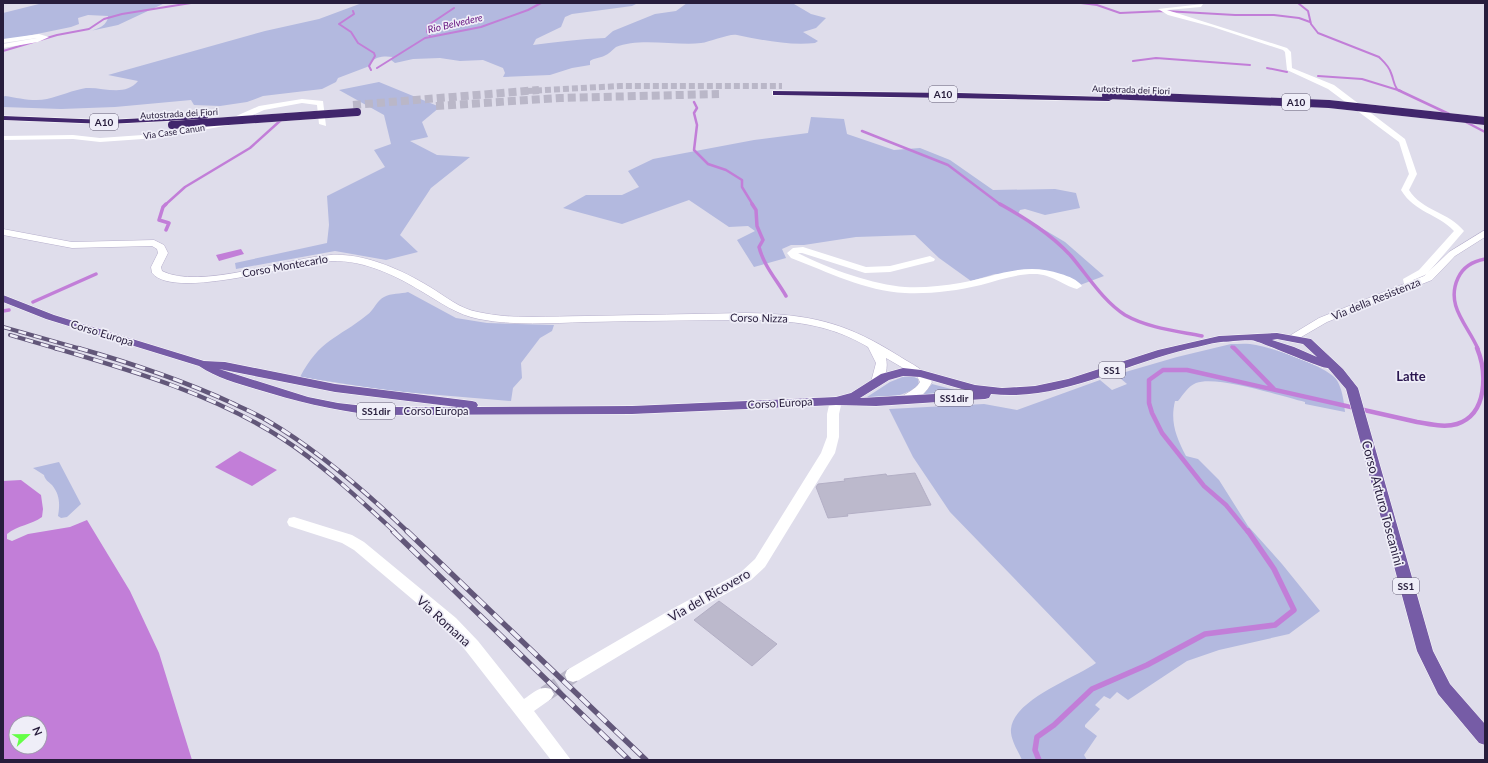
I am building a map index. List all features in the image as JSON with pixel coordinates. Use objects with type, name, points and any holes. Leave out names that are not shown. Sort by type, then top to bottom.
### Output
[{"type":"highway","name":"Autostrada dei Fiori","points":[[782,86],[1329,104],[1485,121]]},
{"type":"highway","name":"Autostrada dei Fiori","points":[[776,93],[1108,97],[1312,108],[1394,115],[1485,127]]},
{"type":"highway","name":"Autostrada dei Fiori","points":[[3,118],[107,122],[204,118],[355,108],[172,125],[81,127],[3,124]]},
{"type":"main road","name":"Corso Europa","points":[[3,298],[50,317],[203,364],[224,366],[335,388],[469,404],[557,410]]},
{"type":"main road","name":"Corso Arturo Toscanini","points":[[834,407],[877,382],[903,372],[921,374],[961,387],[1002,392],[1054,387],[1162,352],[1219,338],[1242,337],[1266,342],[1292,344],[1308,339],[1319,353],[1348,382],[1355,397],[1362,419],[1378,486],[1425,651],[1444,689],[1485,737]]},
{"type":"main road","points":[[1292,344],[1313,352],[1315,348],[1308,339]]},
{"type":"main road","name":"Corso Arturo Toscanini","points":[[1292,344],[1339,372]]},
{"type":"main road","name":"Corso Europa","points":[[203,364],[217,373],[318,403],[373,411],[632,410],[823,401]]},
{"type":"main road","points":[[318,403],[317,400],[319,394],[335,388]]},
{"type":"main road","name":"SS1dir","points":[[834,407],[876,402],[979,396],[1002,392]]},
{"type":"street","points":[[1201,5],[1164,11],[1285,49],[1289,56],[1289,69],[1331,87],[1402,141],[1406,147],[1413,174],[1405,190],[1408,198],[1427,211],[1455,225],[1458,231],[1423,272],[1408,279],[1408,282],[1413,285]]},
{"type":"street","points":[[3,41],[39,36],[46,37],[38,40],[3,46]]},
{"type":"street","name":"Via Case Canun","points":[[3,138],[73,137],[100,140],[157,136],[227,123],[262,108],[309,101],[320,103],[323,124]]},
{"type":"street","name":"Corso Montecarlo","points":[[3,232],[72,245],[138,242],[154,244],[161,247],[163,253],[156,271],[162,278],[172,281],[202,281],[308,260],[347,259],[371,264],[400,276],[424,288],[454,308],[476,315],[527,320],[641,318]]},
{"type":"street","name":"Via della Resistenza","points":[[1308,339],[1342,312],[1413,285],[1432,276],[1447,258],[1468,242],[1485,233]]},
{"type":"street","points":[[930,259],[892,269],[876,271],[865,270],[803,250],[796,250],[792,253],[796,256],[861,282],[888,288],[906,290],[965,285],[1025,271],[1036,270],[1055,275],[1077,286]]},
{"type":"street","name":"Corso Nizza","points":[[641,318],[753,316],[787,318],[841,329],[872,344]]},
{"type":"street","points":[[872,344],[878,352],[883,366],[877,382]]},
{"type":"street","name":"SS1","points":[[872,344],[921,374]]},
{"type":"street","name":"SS1dir","points":[[905,400],[922,390],[926,382],[921,374]]},
{"type":"street","points":[[823,401],[834,407]]},
{"type":"street","name":"Via del Ricovero","points":[[573,675],[678,613],[746,576],[760,563],[828,453],[833,437],[834,407]]},
{"type":"street","name":"Via Romana","points":[[294,522],[347,539],[359,546],[450,622],[487,663],[562,760]]},
{"type":"street","points":[[522,710],[545,694]]},
{"type":"shaded area","points":[[43,3],[165,3],[118,25],[90,31],[99,28],[104,24],[108,19],[108,16],[88,15],[78,18],[79,24],[71,27],[3,41],[3,13]]},
{"type":"shaded area","points":[[362,3],[638,3],[632,6],[572,14],[565,17],[561,27],[536,39],[533,45],[605,38],[613,31],[655,14],[676,11],[687,3],[794,4],[811,14],[826,18],[816,28],[803,32],[818,41],[815,43],[796,44],[766,41],[734,35],[691,44],[647,42],[625,44],[616,47],[602,57],[593,59],[590,61],[590,65],[572,68],[550,75],[503,77],[505,73],[503,68],[483,60],[460,61],[440,58],[413,59],[395,63],[391,60],[393,57],[384,57],[375,59],[370,63],[371,65],[367,67],[338,78],[336,82],[322,89],[263,96],[247,102],[220,106],[194,105],[191,100],[115,107],[61,109],[3,107],[3,97],[5,96],[42,100],[86,88],[114,90],[127,89],[138,81],[108,75],[265,31],[319,19]]},
{"type":"shaded area","points":[[379,82],[440,107],[422,122],[428,137],[410,141],[437,155],[470,157],[431,188],[400,235],[418,252],[386,260],[335,251],[236,269],[235,263],[327,243],[329,225],[327,196],[385,167],[374,150],[391,144],[384,115],[339,90]]},
{"type":"shaded area","points":[[811,117],[844,119],[847,134],[894,150],[920,148],[950,160],[993,190],[1055,189],[1076,193],[1080,208],[1045,215],[1025,209],[1020,210],[1018,214],[1065,242],[1104,276],[1080,285],[1046,273],[995,274],[971,281],[939,258],[915,235],[856,237],[804,245],[791,245],[782,249],[786,258],[754,267],[737,240],[755,231],[748,226],[729,227],[689,200],[622,224],[563,208],[586,195],[622,195],[639,187],[628,171],[653,159],[754,140],[808,133]]},
{"type":"shaded area","points":[[241,249],[244,254],[219,261],[216,255]]},
{"type":"shaded area","points":[[408,292],[456,318],[487,323],[554,325],[552,331],[540,338],[521,363],[522,378],[513,388],[511,401],[391,391],[300,377],[307,364],[322,347],[367,315],[382,298]]},
{"type":"shaded area","points":[[1231,344],[1250,344],[1264,347],[1311,363],[1336,379],[1341,390],[1345,412],[1305,404],[1305,402],[1249,387],[1206,381],[1196,383],[1191,386],[1178,401],[1175,401],[1173,416],[1179,442],[1186,456],[1198,459],[1219,480],[1248,526],[1282,564],[1320,611],[1289,634],[1219,650],[1187,661],[1128,700],[1117,692],[1110,699],[1104,696],[1095,705],[1100,709],[1085,725],[1085,727],[1097,736],[1084,755],[1087,760],[1022,760],[1011,733],[1014,718],[1033,699],[1096,663],[950,512],[913,457],[889,409],[984,404],[1017,410],[1100,380],[1112,390],[1127,384],[1120,378],[1122,373],[1177,357]]},
{"type":"shaded area","points":[[905,376],[913,376],[918,379],[919,385],[908,392],[894,397],[880,399],[867,397],[890,382]]},
{"type":"shaded area","points":[[932,384],[970,394],[923,395]]},
{"type":"shaded area","points":[[240,451],[277,470],[252,486],[215,467]]},
{"type":"shaded area","points":[[59,462],[81,504],[67,517],[61,518],[58,516],[59,500],[57,492],[44,475],[33,468]]},
{"type":"shaded area","points":[[21,480],[41,495],[43,509],[42,517],[11,531],[7,534],[7,539],[12,541],[28,534],[70,527],[87,520],[130,591],[159,653],[192,760],[3,760],[3,481]]},
{"type":"building","points":[[915,473],[931,505],[847,514],[848,516],[828,518],[816,487],[818,484],[845,481],[844,479],[886,474],[887,476]]},
{"type":"building","points":[[719,601],[777,644],[752,666],[694,620]]},
{"type":"waterway","points":[[3,51],[57,35],[89,29],[104,19],[122,14],[191,3]]},
{"type":"waterway","name":"Rio Belvedere","points":[[377,68],[425,38],[481,27],[528,10],[541,3]]},
{"type":"waterway","points":[[1081,3],[1097,5],[1120,13],[1165,11],[1235,15],[1274,15],[1299,18],[1310,22]]},
{"type":"waterway","points":[[1298,3],[1308,11],[1311,24],[1318,33],[1379,57],[1389,68],[1397,89]]},
{"type":"waterway","points":[[430,36],[427,32],[427,26],[454,8]]},
{"type":"waterway","points":[[353,11],[354,14],[339,24],[351,32],[358,43],[374,53],[375,56],[369,66],[371,70]]},
{"type":"waterway","points":[[1133,61],[1156,58],[1250,65]]},
{"type":"waterway","points":[[1267,68],[1287,72]]},
{"type":"waterway","points":[[1318,76],[1362,79],[1398,90]]},
{"type":"waterway","points":[[1398,90],[1449,114]]},
{"type":"waterway","points":[[694,102],[697,108],[694,113],[697,125],[694,150],[708,164],[726,170],[742,180],[742,187],[753,205]]},
{"type":"waterway","name":"Rio Belvedere","points":[[165,205],[185,187],[250,148],[281,120]]},
{"type":"waterway","points":[[1464,121],[1485,132]]},
{"type":"waterway","points":[[862,131],[948,165],[1001,205]]},
{"type":"waterway","points":[[752,204],[756,210],[757,226],[763,240],[759,247],[761,254],[786,296]]},
{"type":"waterway","points":[[1000,204],[1028,221],[1063,248],[1096,288],[1110,303],[1125,315],[1153,326],[1202,336]]},
{"type":"waterway","name":"Rio Belvedere","points":[[165,205],[159,220],[169,223],[166,230]]},
{"type":"waterway","points":[[1478,349],[1459,315],[1454,298],[1455,288],[1460,274],[1473,263],[1485,259]]},
{"type":"waterway","name":"Rio Belvedere","points":[[33,302],[96,274]]},
{"type":"waterway","name":"Rio Belvedere","points":[[3,311],[9,310]]},
{"type":"waterway","points":[[1248,532],[1226,505],[1204,486],[1162,433],[1152,413],[1149,403],[1149,380],[1163,370],[1187,370],[1417,422],[1447,426],[1457,424],[1467,419],[1475,411],[1480,402],[1483,380],[1477,348]]},
{"type":"waterway","points":[[1235,349],[1274,389]]},
{"type":"waterway","points":[[1039,760],[1035,750],[1037,737],[1054,725],[1092,689],[1147,665],[1205,634],[1275,625],[1294,610],[1274,569],[1248,531]]},
{"type":"tunnel","points":[[527,91],[620,86],[782,86]]},
{"type":"tunnel","points":[[353,105],[539,90]]},
{"type":"tunnel","points":[[436,106],[560,98],[719,94]]},
{"type":"tunnel","points":[[545,694],[573,675]]},
{"type":"railway","points":[[3,327],[81,349]]},
{"type":"railway","points":[[10,335],[58,349]]},
{"type":"railway","points":[[55,348],[172,385],[201,396],[256,423],[298,449],[340,483],[395,532]]},
{"type":"railway","points":[[78,348],[175,379],[264,418],[305,445],[341,472],[408,532]]},
{"type":"railway","points":[[393,531],[629,760]]},
{"type":"railway","points":[[407,531],[646,760]]},
{"type":"district","name":"Latte","points":[[1411,376]]}]
